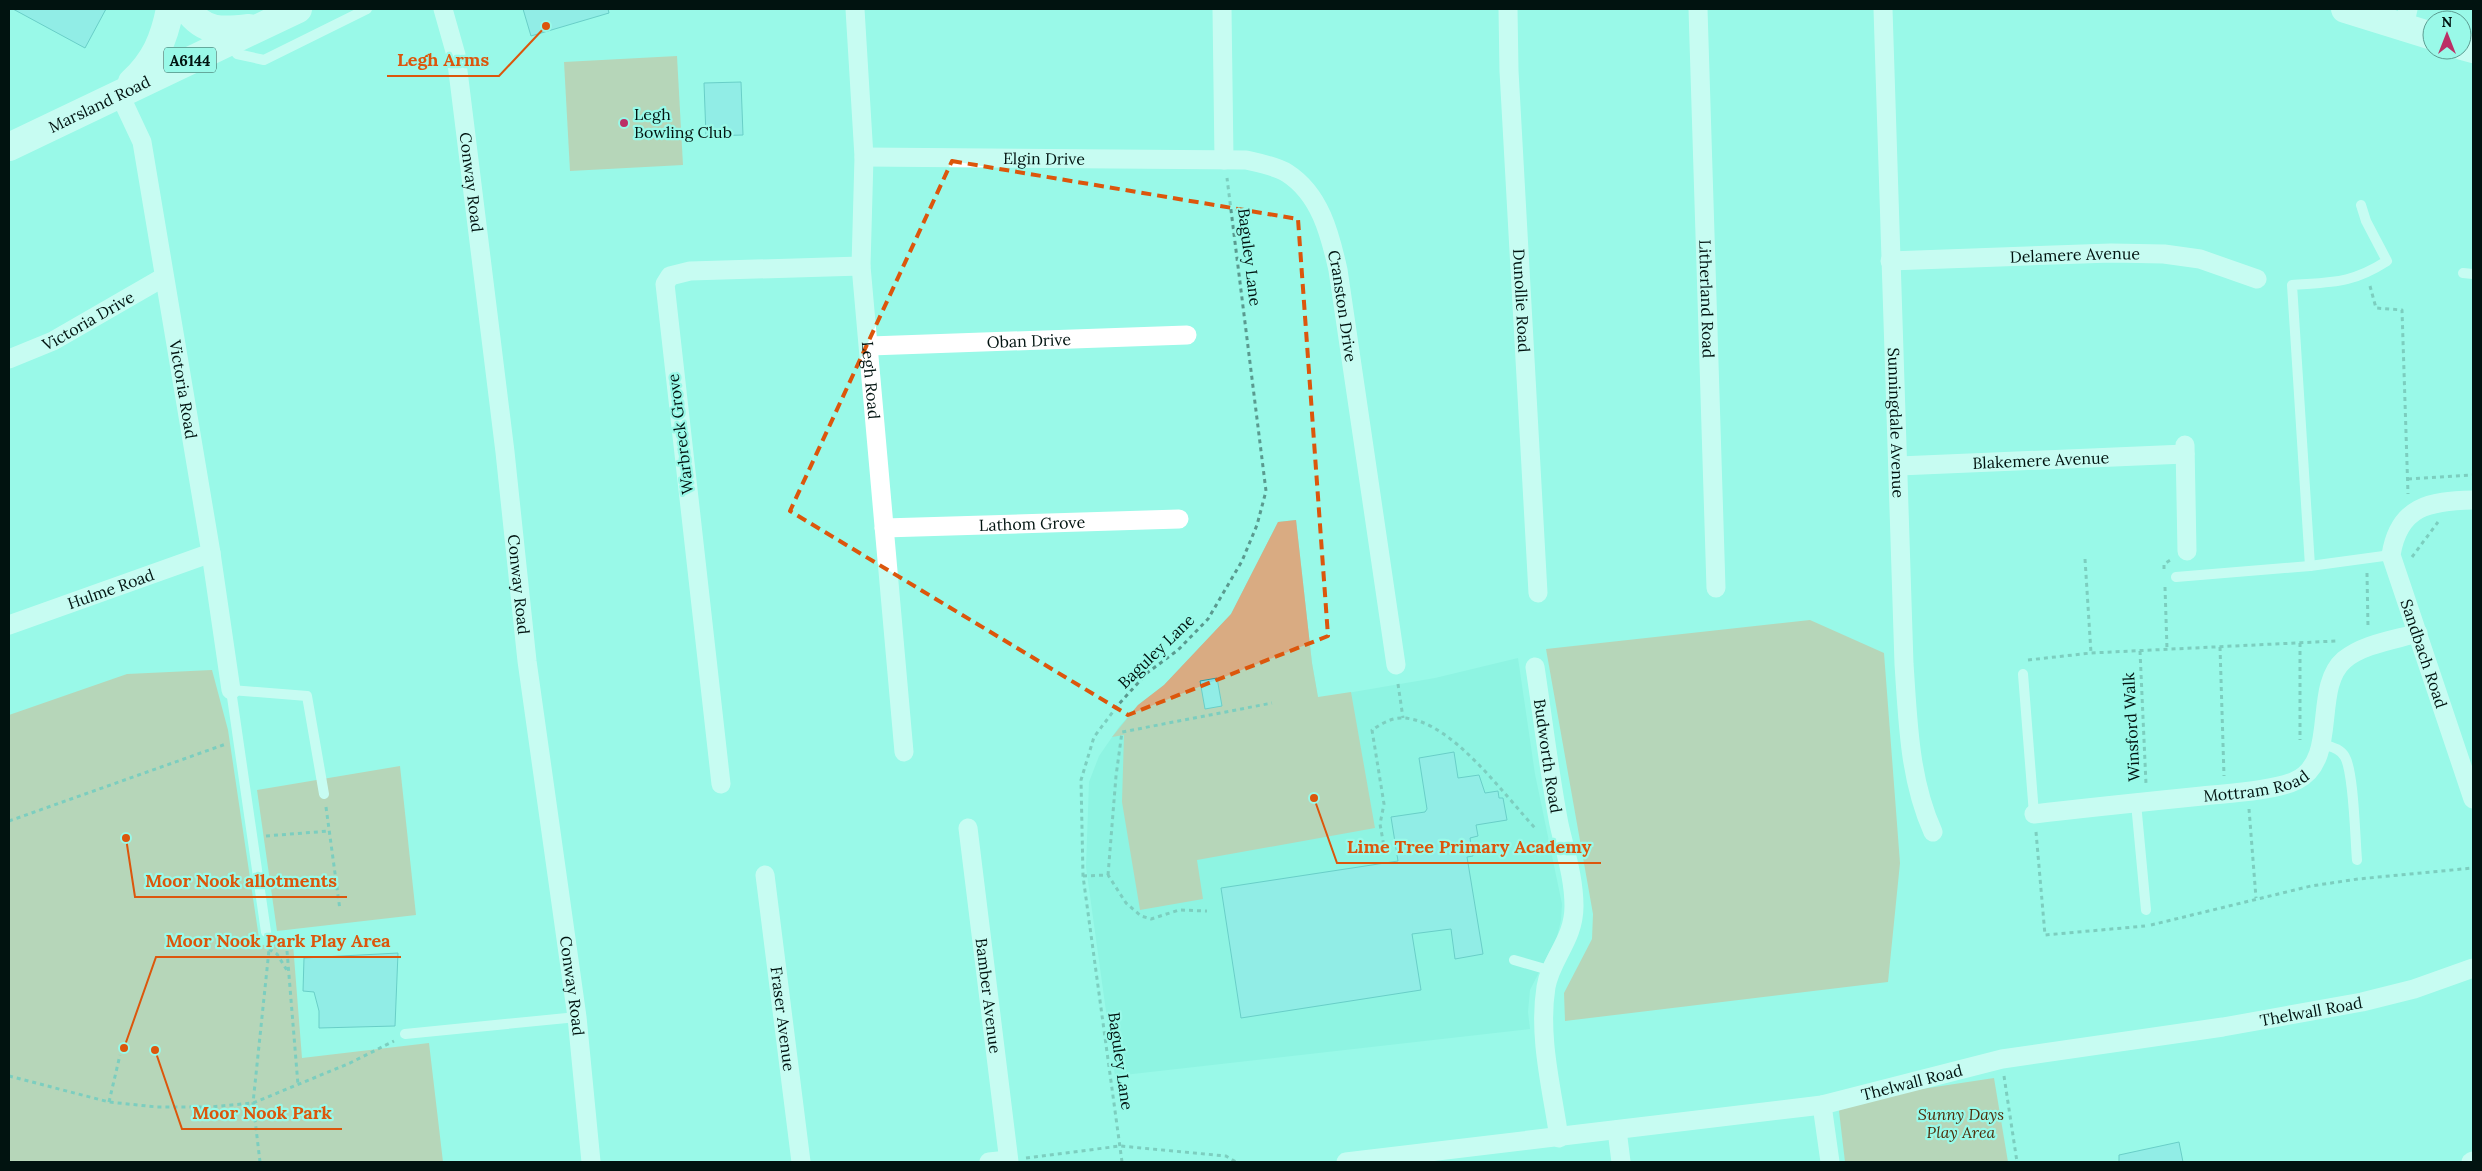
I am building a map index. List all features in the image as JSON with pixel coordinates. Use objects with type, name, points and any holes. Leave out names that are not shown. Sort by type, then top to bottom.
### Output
[{"type":"main road","name":"A6144","points":[[119,93],[143,72],[157,54],[164,38],[170,9]]},
{"type":"main road","name":"A6144","points":[[187,9],[203,24],[218,31],[260,27]]},
{"type":"main road","points":[[2345,9],[2406,18],[2422,29]]},
{"type":"main road","name":"Marsland Road","points":[[9,147],[260,27],[288,11]]},
{"type":"street","name":"Conway Road","points":[[443,9],[456,55],[505,452],[527,661],[577,1017],[591,1162]]},
{"type":"street","name":"Legh Road","points":[[855,9],[864,157],[862,266],[904,752]]},
{"type":"street","points":[[1222,9],[1224,160]]},
{"type":"street","name":"Dunollie Road","points":[[1508,9],[1510,81],[1538,593]]},
{"type":"street","name":"Litherland Road","points":[[1698,9],[1716,588]]},
{"type":"street","name":"Sunningdale Avenue","points":[[1883,9],[1904,664],[1909,734],[1915,775],[1924,812],[1933,832]]},
{"type":"street","name":"Victoria Road","points":[[119,93],[142,142],[211,553],[231,690]]},
{"type":"street","name":"Elgin Drive","points":[[864,157],[1224,160]]},
{"type":"street","name":"Cranston Drive","points":[[1224,160],[1246,160],[1286,172],[1304,189],[1320,211],[1330,234],[1338,270],[1396,665]]},
{"type":"street","name":"Delamere Avenue","points":[[1890,260],[2111,253],[2164,254],[2200,259],[2257,280]]},
{"type":"street","name":"Warbreck Grove","points":[[721,784],[665,284],[670,276],[690,271],[862,266]]},
{"type":"street","name":"Victoria Drive","points":[[9,359],[53,341],[164,277]]},
{"type":"street","name":"Oban Drive","points":[[870,346],[1187,335]]},
{"type":"street","name":"Blakemere Avenue","points":[[1899,466],[2185,450],[2187,551]]},
{"type":"street","points":[[2392,555],[2394,540],[2404,520],[2414,512],[2430,504],[2464,500]]},
{"type":"street","name":"Lathom Grove","points":[[884,528],[1179,519]]},
{"type":"street","name":"Hulme Road","points":[[9,625],[211,553]]},
{"type":"street","name":"Sandbach Road","points":[[2392,555],[2473,799]]},
{"type":"street","name":"Mottram Road","points":[[2034,814],[2225,794],[2298,780],[2307,772],[2316,759],[2322,744],[2333,678],[2343,661],[2363,649],[2418,633]]},
{"type":"street","name":"Budworth Road","points":[[1535,666],[1559,824],[1572,882],[1574,906],[1569,937],[1546,985],[1543,1028],[1559,1138]]},
{"type":"street","name":"Bamber Avenue","points":[[968,828],[1008,1161]]},
{"type":"street","name":"Fraser Avenue","points":[[765,875],[801,1162]]},
{"type":"street","name":"Thelwall Road","points":[[1346,1162],[1822,1105],[2002,1059],[2223,1027],[2362,1002],[2414,989],[2473,968]]},
{"type":"street","points":[[1822,1105],[1830,1162]]},
{"type":"street","points":[[1617,1130],[1621,1162]]},
{"type":"street","points":[[989,1162],[1008,1161]]},
{"type":"lane","points":[[230,41],[237,54],[264,60],[367,9]]},
{"type":"lane","points":[[2310,566],[2292,286],[2342,281],[2367,274],[2387,260],[2366,221],[2361,205]]},
{"type":"lane","points":[[2176,577],[2310,566],[2392,555]]},
{"type":"lane","points":[[2023,674],[2034,814]]},
{"type":"lane","points":[[266,932],[231,690],[307,696],[324,794]]},
{"type":"lane","points":[[2322,744],[2337,749],[2344,756],[2349,771],[2357,860]]},
{"type":"lane","points":[[2142,802],[2146,910]]},
{"type":"lane","points":[[1514,960],[1552,971]]},
{"type":"lane","points":[[405,1034],[577,1017]]},
{"type":"path","name":"Baguley Lane","points":[[1122,1162],[1082,876],[1081,780],[1094,737],[1147,674],[1178,650],[1208,619],[1242,561],[1257,525],[1266,492],[1224,160]]},
{"type":"path","points":[[2367,274],[2376,308],[2402,310],[2409,503],[2414,512]]},
{"type":"path","points":[[2408,479],[2473,476]]},
{"type":"path","points":[[2398,576],[2464,500]]},
{"type":"path","points":[[2164,571],[2164,564],[2187,551]]},
{"type":"path","points":[[2085,559],[2091,652]]},
{"type":"path","points":[[2367,559],[2368,630]]},
{"type":"path","points":[[2164,578],[2167,649]]},
{"type":"path","points":[[2023,674],[2021,661],[2091,652],[2339,641]]},
{"type":"path","points":[[2300,643],[2300,759],[2307,772]]},
{"type":"path","points":[[2220,647],[2225,794]]},
{"type":"path","name":"Winsford Walk","points":[[2140,651],[2142,802]]},
{"type":"path","points":[[1396,665],[1403,718]]},
{"type":"path","points":[[1207,911],[1179,910],[1151,919],[1141,916],[1126,903],[1108,875],[1116,776],[1122,732],[1272,704]]},
{"type":"path","points":[[1385,852],[1380,824],[1384,804],[1372,730],[1384,722],[1403,718],[1430,725],[1461,746],[1536,829]]},
{"type":"path","points":[[9,821],[238,739]]},
{"type":"path","points":[[2247,791],[2256,898]]},
{"type":"path","points":[[324,794],[340,910]]},
{"type":"path","points":[[2034,814],[2045,935],[2147,926],[2310,886],[2358,879],[2473,868]]},
{"type":"path","points":[[252,838],[329,831]]},
{"type":"path","points":[[1082,876],[1108,875]]},
{"type":"path","points":[[260,1162],[253,1104],[270,950],[266,932]]},
{"type":"path","points":[[270,950],[277,954],[289,973]]},
{"type":"path","points":[[287,951],[298,1085]]},
{"type":"path","points":[[9,1076],[109,1102],[157,1107],[210,1107],[253,1104],[359,1059],[405,1034]]},
{"type":"path","points":[[109,1102],[120,1055]]},
{"type":"path","points":[[2002,1059],[2017,1162]]},
{"type":"path","points":[[1008,1161],[1120,1146],[1226,1156],[1236,1162]]},
{"type":"highlighted area","points":[[952,161],[1298,219],[1328,636],[1128,715],[790,511]]},
{"type":"shaded area","points":[[1296,520],[1312,663],[1318,698],[1435,678],[1518,658],[1535,774],[1562,904],[1557,937],[1530,990],[1528,1012],[1530,1029],[1115,1076],[1086,867],[1089,782],[1099,756],[1119,727],[1138,705],[1164,685],[1231,614],[1278,522]]},
{"type":"green space","name":"Legh Bowling Club","points":[[677,56],[683,165],[570,171],[564,62]]},
{"type":"green space","points":[[1296,520],[1312,663],[1318,697],[1351,692],[1375,828],[1197,860],[1203,899],[1140,910],[1122,802],[1124,735],[1112,737],[1138,705],[1164,685],[1231,614],[1278,522]]},
{"type":"green space","points":[[1810,620],[1884,653],[1900,863],[1888,982],[1565,1021],[1564,993],[1592,939],[1593,914],[1546,649]]},
{"type":"green space","points":[[212,670],[228,730],[260,945],[293,944],[302,1058],[429,1043],[443,1162],[9,1162],[9,715],[127,674]]},
{"type":"green space","points":[[400,766],[416,915],[277,931],[257,790]]},
{"type":"green space","name":"Sunny Days Play Area","points":[[1994,1078],[2008,1162],[1845,1162],[1839,1111],[1843,1104],[1849,1100]]},
{"type":"building","points":[[13,9],[106,9],[85,48]]},
{"type":"building","points":[[523,9],[608,9],[609,13],[531,36]]},
{"type":"building","points":[[741,82],[743,135],[706,136],[704,83]]},
{"type":"building","points":[[1217,678],[1222,706],[1205,709],[1200,681]]},
{"type":"building","points":[[1454,752],[1458,778],[1479,775],[1485,793],[1498,791],[1499,798],[1503,798],[1507,820],[1476,825],[1478,836],[1470,838],[1473,856],[1467,857],[1483,954],[1455,959],[1451,929],[1412,934],[1421,990],[1241,1018],[1221,888],[1398,861],[1391,817],[1425,812],[1427,809],[1419,758]]},
{"type":"building","points":[[398,953],[395,1026],[319,1028],[319,1011],[314,992],[303,991],[304,958]]},
{"type":"building","points":[[2179,1142],[2183,1162],[2119,1162],[2119,1155]]},
{"type":"place","name":"Legh Arms","points":[[546,26]]},
{"type":"place","name":"Legh Bowling Club","points":[[624,123]]},
{"type":"place","name":"Lime Tree Primary Academy","points":[[1314,798]]},
{"type":"place","name":"Moor Nook allotments","points":[[126,838]]},
{"type":"place","name":"Moor Nook Park Play Area","points":[[124,1048]]},
{"type":"place","name":"Moor Nook Park","points":[[155,1050]]}]
